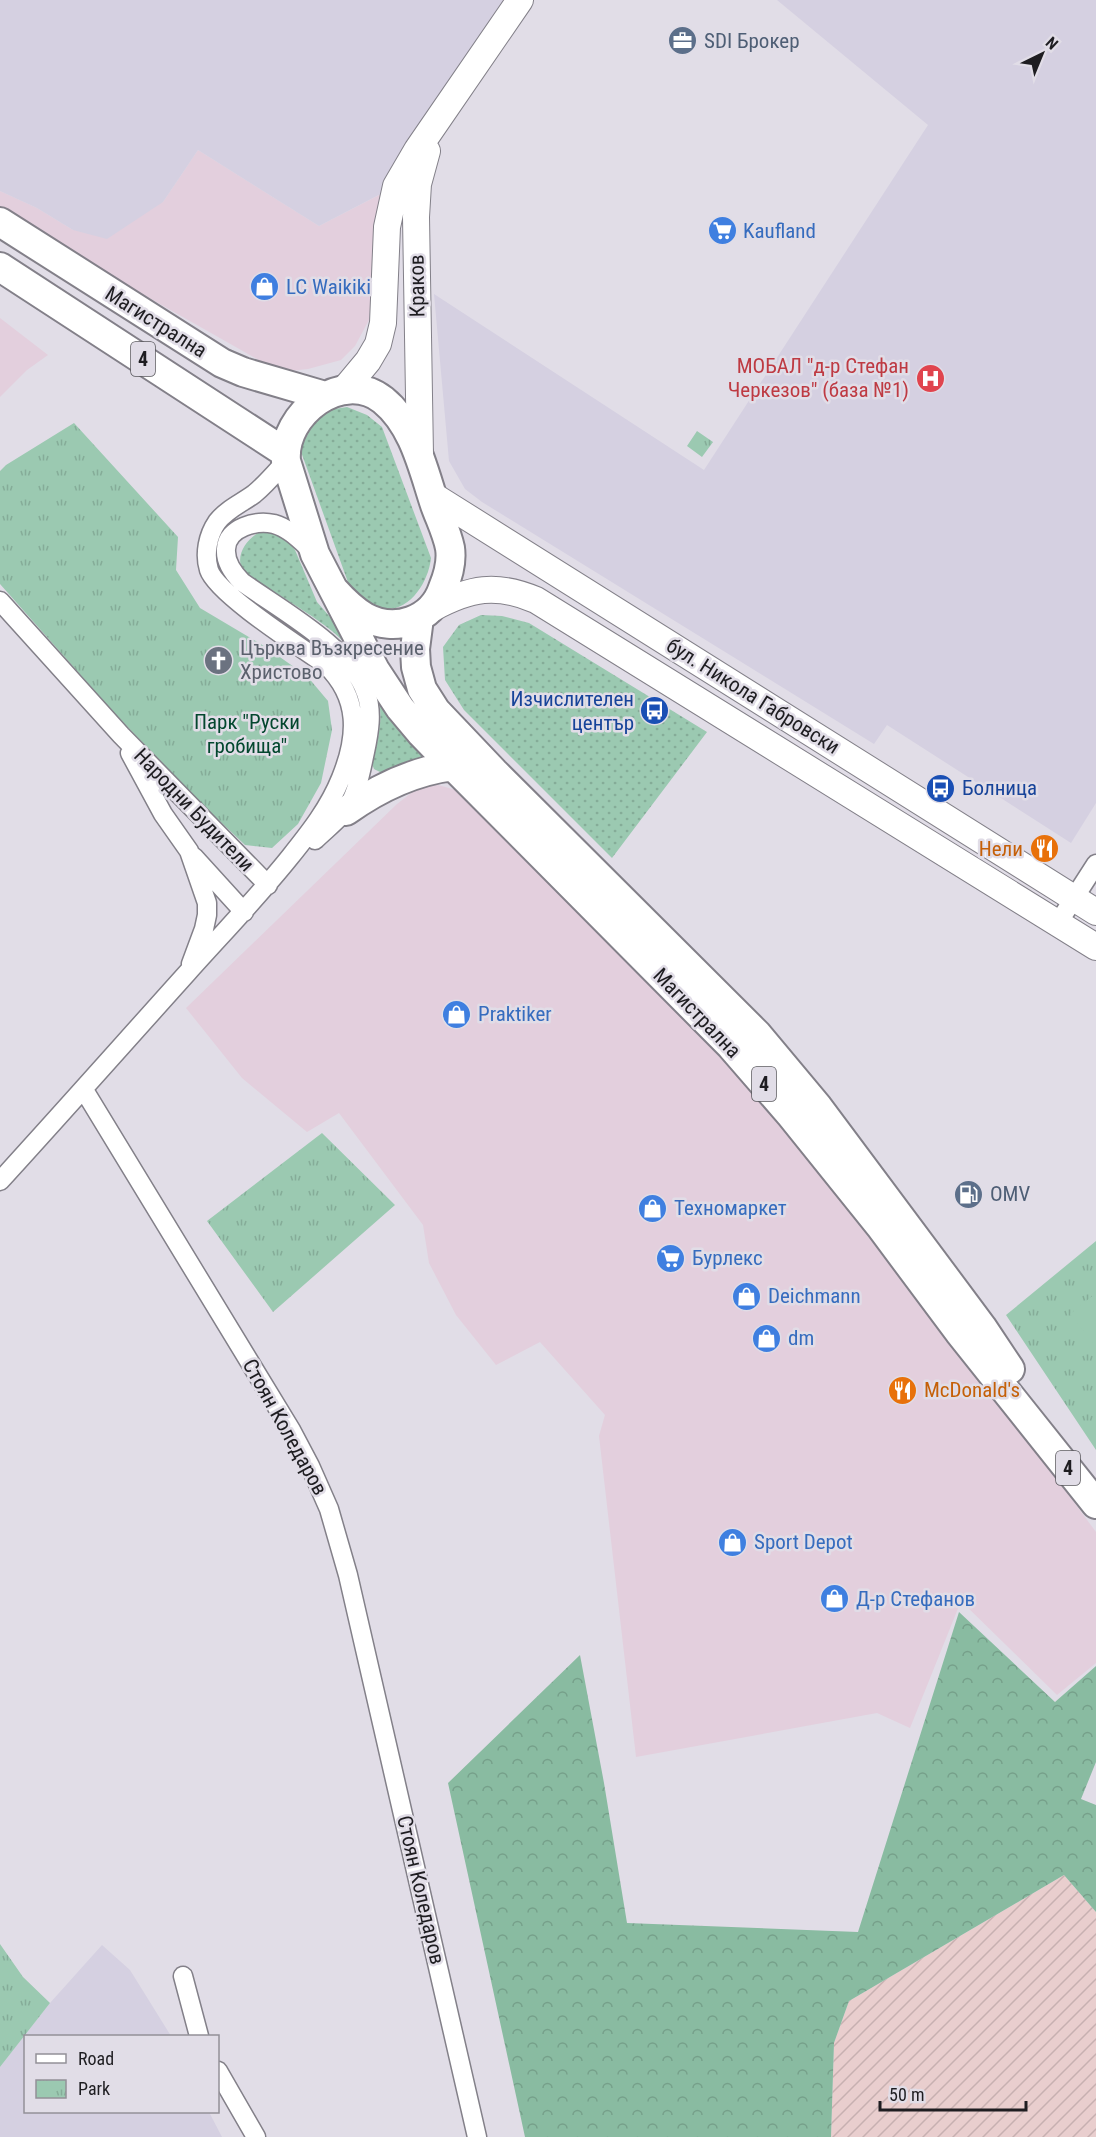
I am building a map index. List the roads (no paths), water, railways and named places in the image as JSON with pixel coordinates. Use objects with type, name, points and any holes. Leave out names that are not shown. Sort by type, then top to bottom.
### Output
[{"type":"main road","name":"Магистрална","points":[[0,222],[222,363],[243,372],[334,394],[363,391],[382,400],[401,421],[420,459],[450,550],[446,582],[441,595],[426,613],[415,649],[416,667],[422,689],[436,711],[494,772],[757,1034],[819,1107],[982,1327],[1096,1498]]},
{"type":"main road","name":"Магистрална","points":[[0,267],[286,457],[315,554],[375,670],[400,708],[453,766],[731,1046],[790,1114],[880,1226],[959,1332],[1096,1504]]},
{"type":"main road","points":[[286,457],[290,436],[306,409],[334,394]]},
{"type":"main road","name":"Магистрална","points":[[333,590],[353,609],[376,621],[400,623],[426,613]]},
{"type":"main road","points":[[346,811],[378,790],[398,781],[453,766]]},
{"type":"street","name":"Краков","points":[[334,394],[368,361],[378,344],[383,323],[387,227],[396,186],[520,0]]},
{"type":"street","name":"Краков","points":[[420,459],[417,198],[421,169],[440,117]]},
{"type":"street","points":[[0,1181],[268,885],[326,810],[342,777],[354,727],[350,699],[339,677],[326,665],[238,602],[216,582],[209,571],[210,533],[219,519],[255,493],[286,457]]},
{"type":"street","name":"бул. Никола Габровски","points":[[432,495],[1096,912]]},
{"type":"street","points":[[268,885],[346,811],[368,741],[370,709],[366,693],[357,675],[332,645],[242,582],[233,572],[226,550],[229,540],[237,530],[249,524],[261,523],[274,524],[287,530],[315,554]]},
{"type":"street","name":"бул. Никола Габровски","points":[[426,613],[453,597],[488,589],[518,593],[536,600],[1096,947]]},
{"type":"street","name":"Народни Будители","points":[[0,601],[121,735],[268,885]]},
{"type":"street","name":"Народни Будители","points":[[121,735],[163,814],[189,851],[207,903],[207,915],[199,945],[187,973]]},
{"type":"street","points":[[189,851],[244,912]]},
{"type":"street","points":[[1058,923],[1096,864]]},
{"type":"street","name":"Стоян Коледаров","points":[[84,1090],[291,1430],[329,1509],[348,1575],[477,2137]]},
{"type":"street","points":[[183,1976],[198,2035]]},
{"type":"street","points":[[219,2073],[256,2137]]},
{"type":"place","name":"SDI Брокер","points":[[683,41]]},
{"type":"place","name":"Kaufland","points":[[722,231]]},
{"type":"place","name":"LC Waikiki","points":[[265,287]]},
{"type":"place","name":"МОБАЛ \"д-р Стефан Черкезов\" (база №1)","points":[[930,378]]},
{"type":"place","name":"Църква Възкресение Христово","points":[[219,660]]},
{"type":"place","name":"Изчислителен център","points":[[655,711]]},
{"type":"place","name":"Болница","points":[[941,788]]},
{"type":"place","name":"Нели","points":[[1044,849]]},
{"type":"place","name":"Praktiker","points":[[457,1014]]},
{"type":"place","name":"OMV","points":[[969,1194]]},
{"type":"place","name":"Техномаркет","points":[[653,1208]]},
{"type":"place","name":"Бурлекс","points":[[671,1258]]},
{"type":"place","name":"Deichmann","points":[[747,1296]]},
{"type":"place","name":"dm","points":[[767,1338]]},
{"type":"place","name":"McDonald's","points":[[903,1390]]},
{"type":"place","name":"Sport Depot","points":[[733,1542]]},
{"type":"place","name":"Д-р Стефанов","points":[[835,1599]]},
{"type":"park label","name":"Парк \"Руски гробища\"","points":[[247,734]]}]
